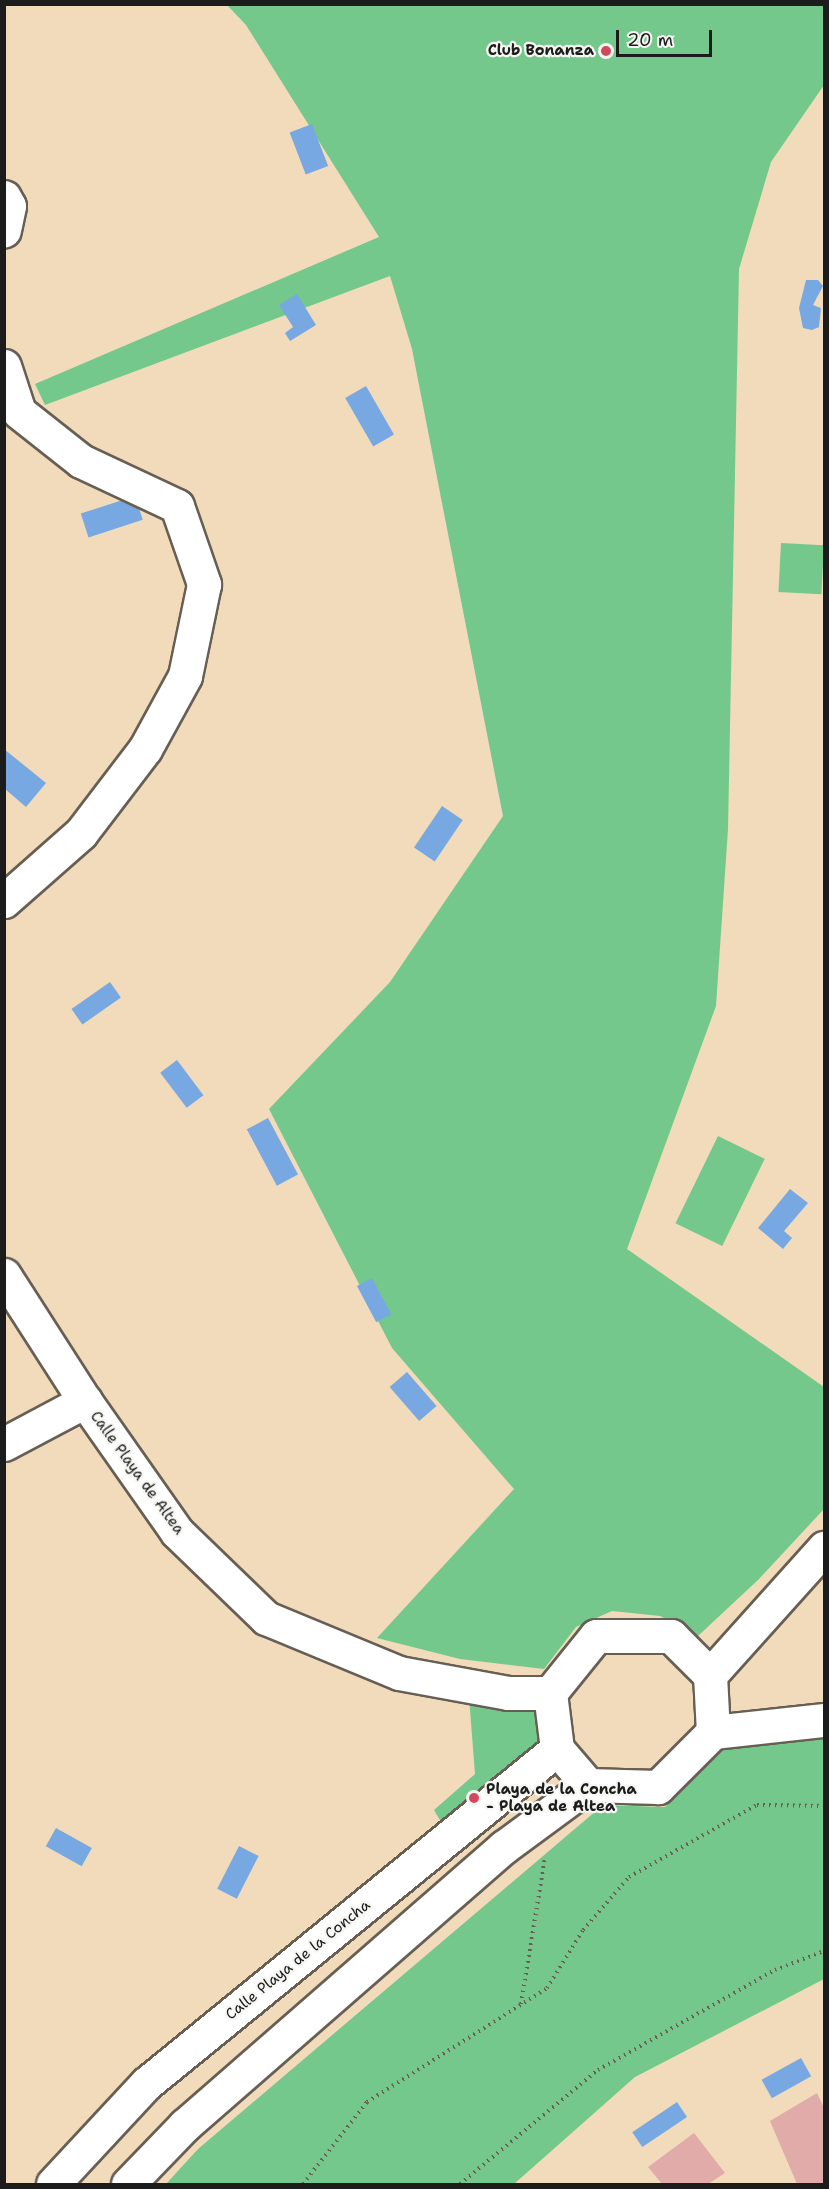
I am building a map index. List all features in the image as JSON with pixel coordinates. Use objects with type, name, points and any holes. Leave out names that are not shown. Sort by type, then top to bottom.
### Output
[{"type":"street","points":[[4,197],[9,206],[4,230]]},
{"type":"street","points":[[4,366],[18,412],[81,461],[177,506],[204,584],[185,676],[145,749],[81,833],[4,901]]},
{"type":"street","name":"Calle Playa de Altea","points":[[4,1275],[85,1401],[177,1532],[266,1618],[399,1673],[508,1693],[550,1693]]},
{"type":"street","points":[[4,1444],[85,1401]]},
{"type":"street","points":[[710,1674],[825,1548]]},
{"type":"street","points":[[588,1785],[557,1749],[550,1693],[596,1636],[671,1636],[710,1674],[713,1732]]},
{"type":"street","points":[[128,2184],[185,2125],[504,1847],[588,1785],[658,1787],[713,1732],[825,1720]]},
{"type":"street","name":"Calle Playa de la Concha","points":[[52,2184],[147,2083],[557,1749]]},
{"type":"path","points":[[303,2184],[367,2102],[547,1988],[583,1930],[629,1877],[757,1805],[825,1806]]},
{"type":"path","points":[[521,2004],[546,1848]]},
{"type":"path","points":[[460,2184],[598,2070],[775,1970],[825,1951]]},
{"type":"green space","points":[[227,5],[824,5],[824,85],[771,162],[739,269],[728,829],[716,1006],[627,1249],[824,1387],[824,1509],[759,1579],[698,1636],[660,1616],[612,1611],[576,1627],[544,1669],[460,1659],[377,1638],[514,1489],[392,1348],[269,1109],[390,982],[503,816],[412,349],[390,276],[45,405],[35,384],[379,237],[246,25]]},
{"type":"green space","points":[[781,543],[824,545],[821,594],[778,592]]},
{"type":"green space","points":[[718,1136],[765,1159],[722,1246],[675,1223]]},
{"type":"green space","points":[[469,1697],[542,1704],[549,1745],[444,1827],[434,1810],[475,1774]]},
{"type":"green space","points":[[824,1739],[824,1979],[635,2077],[514,2184],[166,2184],[198,2149],[603,1805],[665,1807],[721,1749]]},
{"type":"water","points":[[312,124],[328,166],[306,175],[290,133]]},
{"type":"water","points":[[806,280],[818,280],[823,286],[813,305],[821,308],[819,327],[812,330],[803,328],[799,308]]},
{"type":"water","points":[[297,294],[316,325],[290,341],[285,333],[293,327],[279,305]]},
{"type":"water","points":[[366,386],[394,434],[373,446],[345,398]]},
{"type":"water","points":[[135,496],[143,520],[89,537],[81,514]]},
{"type":"water","points":[[4,749],[46,783],[26,807],[5,789]]},
{"type":"water","points":[[442,806],[463,820],[435,861],[414,847]]},
{"type":"water","points":[[110,982],[121,998],[82,1025],[71,1009]]},
{"type":"water","points":[[177,1060],[203,1095],[187,1108],[160,1073]]},
{"type":"water","points":[[268,1118],[298,1175],[277,1186],[247,1129]]},
{"type":"water","points":[[790,1189],[808,1203],[784,1231],[792,1238],[783,1249],[758,1228]]},
{"type":"water","points":[[372,1278],[391,1314],[376,1322],[357,1286]]},
{"type":"water","points":[[407,1372],[437,1406],[419,1421],[390,1387]]},
{"type":"water","points":[[56,1828],[92,1848],[82,1866],[46,1846]]},
{"type":"water","points":[[239,1846],[259,1856],[237,1899],[217,1889]]},
{"type":"water","points":[[801,2058],[811,2076],[772,2098],[762,2080]]},
{"type":"water","points":[[677,2102],[687,2117],[642,2147],[632,2132]]},
{"type":"building","points":[[817,2093],[824,2108],[824,2183],[797,2184],[770,2121]]},
{"type":"building","points":[[694,2133],[725,2173],[708,2184],[662,2184],[648,2167]]},
{"type":"place","name":"Club Bonanza","points":[[606,51]]},
{"type":"place","name":"Playa de la Concha - Playa de Altea","points":[[474,1798]]}]
